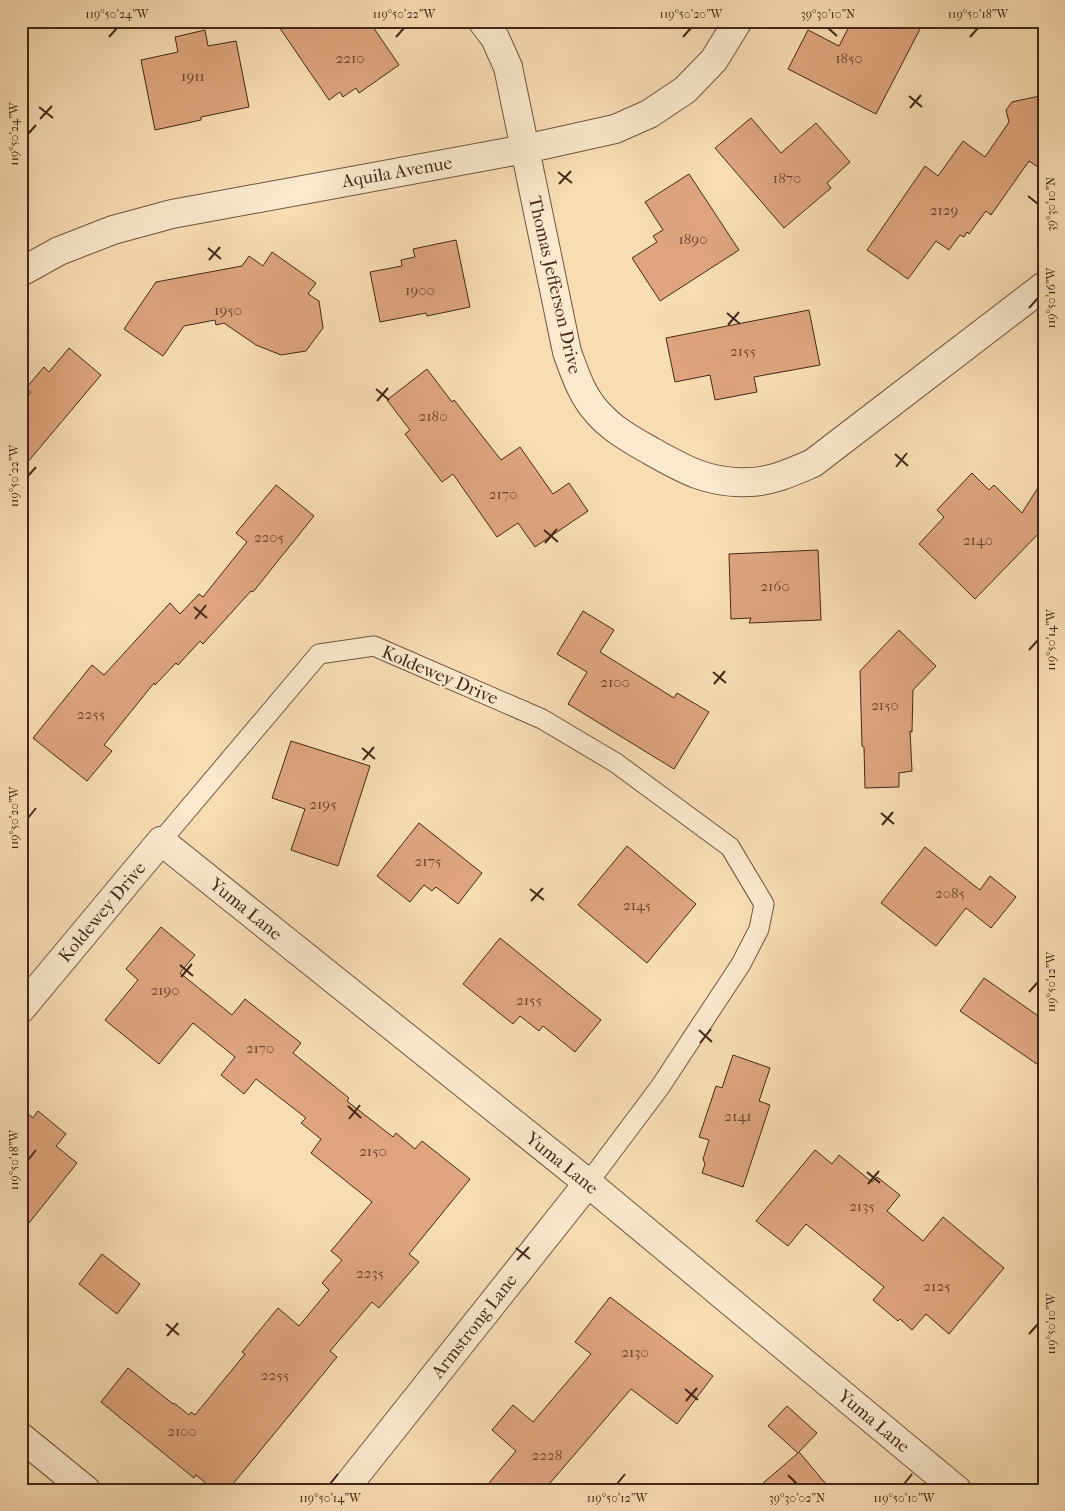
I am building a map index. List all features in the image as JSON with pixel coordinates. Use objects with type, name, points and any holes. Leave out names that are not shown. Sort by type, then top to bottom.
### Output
[{"type":"street","name":"Thomas Jefferson Drive","points":[[482,21],[495,38],[508,67],[567,352],[578,384],[598,413],[622,435],[686,471],[715,480],[748,482],[782,477],[813,463],[1044,286]]},
{"type":"street","name":"Aquila Avenue","points":[[21,272],[59,251],[113,230],[172,214],[525,149],[615,129],[649,114],[685,90],[714,60],[738,21]]},
{"type":"street","name":"Koldewey Drive","points":[[21,1009],[161,841]]},
{"type":"street","name":"Yuma Lane","points":[[161,841],[588,1183],[957,1490]]},
{"type":"street","name":"Armstrong Lane","points":[[344,1490],[588,1183]]},
{"type":"street","points":[[21,1437],[86,1490]]},
{"type":"lane","name":"Koldewey Drive","points":[[161,841],[319,654],[374,646],[542,719],[616,763],[730,847],[764,904],[759,929],[741,964]]},
{"type":"lane","name":"Armstrong Lane","points":[[588,1183],[660,1087],[741,964]]},
{"type":"building","points":[[275,21],[369,21],[399,65],[359,93],[356,88],[343,97],[340,92],[329,100]]},
{"type":"building","points":[[852,21],[904,21],[920,29],[876,114],[788,69],[808,30],[839,46]]},
{"type":"building","points":[[205,30],[208,46],[236,41],[249,107],[201,117],[201,120],[155,130],[141,60],[178,52],[175,37]]},
{"type":"building","points":[[1044,95],[1044,171],[1029,161],[991,215],[986,211],[969,234],[967,232],[964,237],[960,235],[949,250],[936,241],[908,279],[867,250],[925,166],[938,176],[963,141],[985,157],[1009,122],[1006,110],[1012,102]]},
{"type":"building","points":[[751,118],[781,153],[816,123],[850,162],[827,183],[831,188],[784,228],[715,148]]},
{"type":"building","points":[[689,174],[739,250],[660,301],[632,258],[657,242],[653,236],[663,230],[645,202]]},
{"type":"building","points":[[456,240],[470,307],[427,316],[426,313],[380,322],[370,272],[402,266],[401,260],[415,257],[413,249]]},
{"type":"building","points":[[272,252],[316,283],[308,294],[319,301],[323,328],[306,351],[281,355],[256,345],[224,323],[216,325],[215,320],[184,326],[163,356],[124,329],[156,282],[242,266],[249,256],[263,266]]},
{"type":"building","points":[[809,310],[820,365],[754,377],[757,392],[715,400],[710,375],[675,382],[666,338]]},
{"type":"building","points":[[69,348],[101,375],[21,470],[21,404],[31,392],[26,388],[44,367],[49,372]]},
{"type":"building","points":[[427,369],[501,460],[520,447],[553,494],[569,483],[588,511],[535,547],[518,523],[497,537],[453,474],[442,482],[405,434],[410,430],[387,400]]},
{"type":"building","points":[[972,473],[989,490],[994,485],[1022,513],[1044,478],[1044,528],[975,599],[919,544],[944,517],[937,510]]},
{"type":"building","points":[[276,485],[314,516],[253,592],[251,591],[203,644],[200,641],[178,665],[176,663],[155,685],[154,683],[104,745],[112,751],[87,781],[33,738],[92,665],[104,675],[170,603],[180,614],[199,594],[203,597],[247,542],[236,533]]},
{"type":"building","points":[[818,550],[821,620],[749,623],[751,618],[731,619],[729,554]]},
{"type":"building","points":[[583,611],[614,630],[600,652],[674,698],[677,693],[709,712],[674,769],[568,704],[587,672],[557,654]]},
{"type":"building","points":[[899,630],[936,666],[913,690],[912,732],[910,731],[912,771],[899,773],[899,787],[865,788],[860,671]]},
{"type":"building","points":[[291,741],[370,766],[338,866],[291,850],[305,809],[272,798]]},
{"type":"building","points":[[419,823],[482,873],[458,904],[436,887],[432,891],[424,885],[410,902],[377,876]]},
{"type":"building","points":[[627,846],[696,904],[647,963],[578,905]]},
{"type":"building","points":[[925,847],[980,890],[990,876],[1016,897],[991,928],[966,908],[936,946],[881,903]]},
{"type":"building","points":[[161,927],[195,955],[180,973],[232,1015],[245,999],[301,1043],[293,1053],[349,1098],[347,1101],[393,1137],[396,1133],[415,1149],[422,1141],[470,1179],[409,1254],[419,1262],[379,1308],[372,1302],[330,1351],[337,1357],[228,1490],[214,1490],[196,1475],[194,1478],[101,1402],[128,1368],[173,1404],[189,1415],[191,1412],[195,1415],[245,1354],[242,1352],[278,1308],[299,1326],[329,1290],[322,1283],[342,1260],[331,1251],[372,1202],[311,1153],[321,1139],[301,1123],[306,1118],[256,1079],[244,1094],[221,1075],[235,1057],[193,1023],[159,1064],[105,1020],[138,980],[126,969]]},
{"type":"building","points":[[500,938],[601,1020],[575,1052],[543,1026],[539,1031],[520,1016],[513,1024],[463,984]]},
{"type":"building","points":[[984,978],[1044,1020],[1044,1069],[960,1011]]},
{"type":"building","points":[[733,1055],[770,1068],[759,1101],[770,1105],[743,1187],[702,1173],[705,1164],[703,1159],[709,1140],[699,1137],[716,1086],[722,1088]]},
{"type":"building","points":[[21,1108],[33,1118],[38,1111],[66,1134],[56,1146],[77,1163],[21,1233]]},
{"type":"building","points":[[815,1150],[832,1164],[839,1155],[872,1182],[877,1177],[900,1195],[887,1211],[923,1241],[943,1217],[1004,1268],[949,1334],[926,1314],[912,1330],[900,1319],[898,1321],[873,1300],[884,1287],[806,1224],[788,1246],[756,1221]]},
{"type":"building","points":[[102,1254],[140,1284],[117,1314],[79,1284]]},
{"type":"building","points":[[610,1297],[713,1376],[677,1424],[631,1389],[544,1490],[483,1490],[516,1451],[492,1430],[513,1405],[533,1422],[591,1354],[575,1342]]},
{"type":"building","points":[[787,1406],[817,1433],[799,1452],[831,1490],[755,1490],[798,1453],[768,1426]]}]
